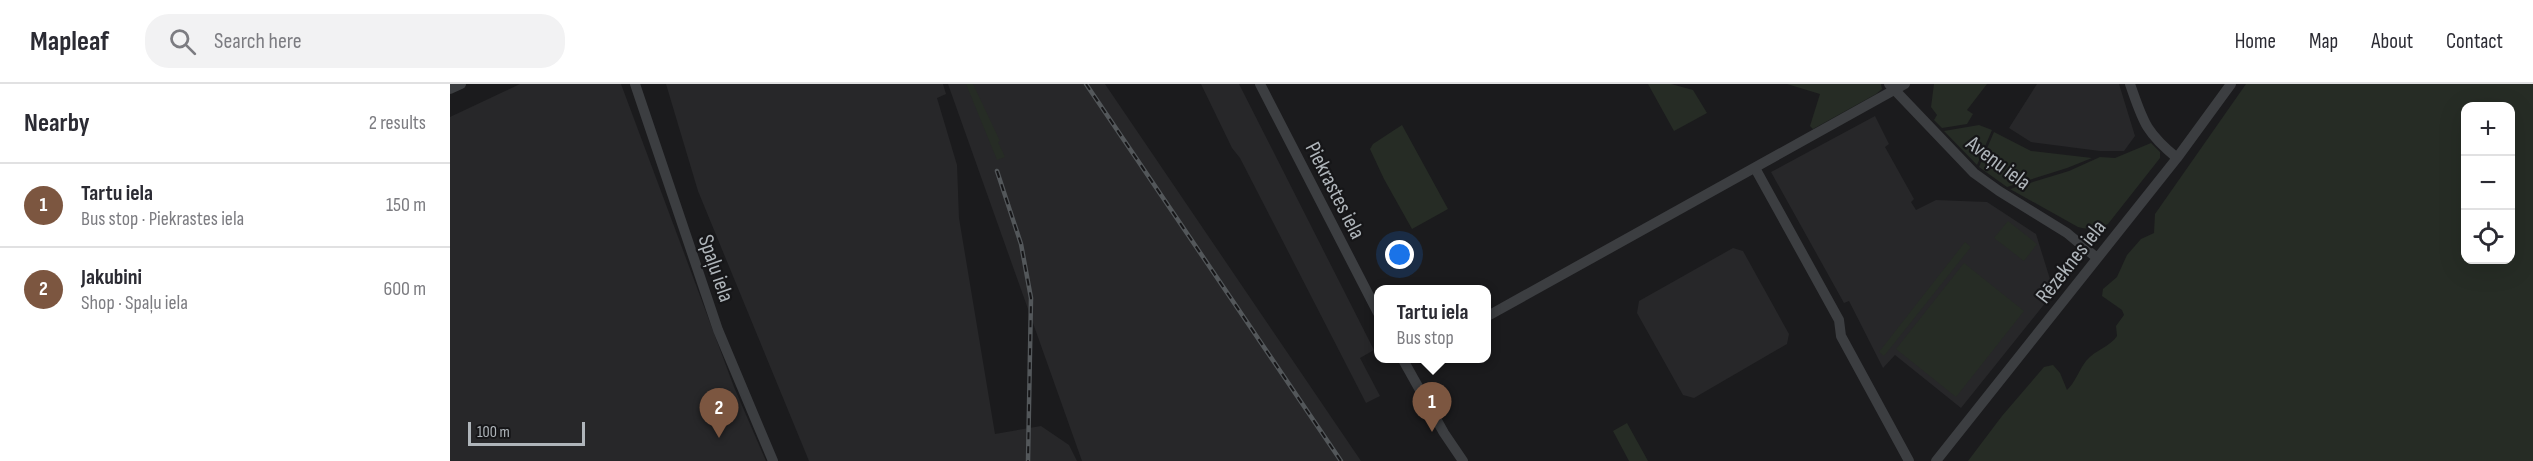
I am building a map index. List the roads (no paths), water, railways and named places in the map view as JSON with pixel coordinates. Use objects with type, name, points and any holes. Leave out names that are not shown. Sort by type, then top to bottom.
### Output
[{"type":"street","points":[[450,89],[461,84]]},
{"type":"street","name":"Spaļu iela","points":[[635,84],[706,297],[773,461]]},
{"type":"street","name":"Piekrastes iela","points":[[1260,84],[1374,305]]},
{"type":"street","points":[[1491,314],[1755,168],[1891,87],[1905,84]]},
{"type":"street","points":[[2130,84],[2144,125],[2177,158]]},
{"type":"street","name":"Rēzeknes iela","points":[[1936,461],[2177,158],[2231,84]]},
{"type":"street","name":"Aveņu iela","points":[[1891,87],[1974,172],[1999,191],[2067,233],[2097,258]]},
{"type":"street","points":[[1755,168],[1839,320],[1841,336],[1909,461]]},
{"type":"street","points":[[1408,363],[1463,461]]},
{"type":"railway","points":[[1086,84],[1341,461]]},
{"type":"railway","points":[[997,171],[1021,244],[1031,298],[1028,461]]},
{"type":"place","name":"Tartu iela","points":[[1432,432]]},
{"type":"place","name":"Jakubini","points":[[719,438]]}]
